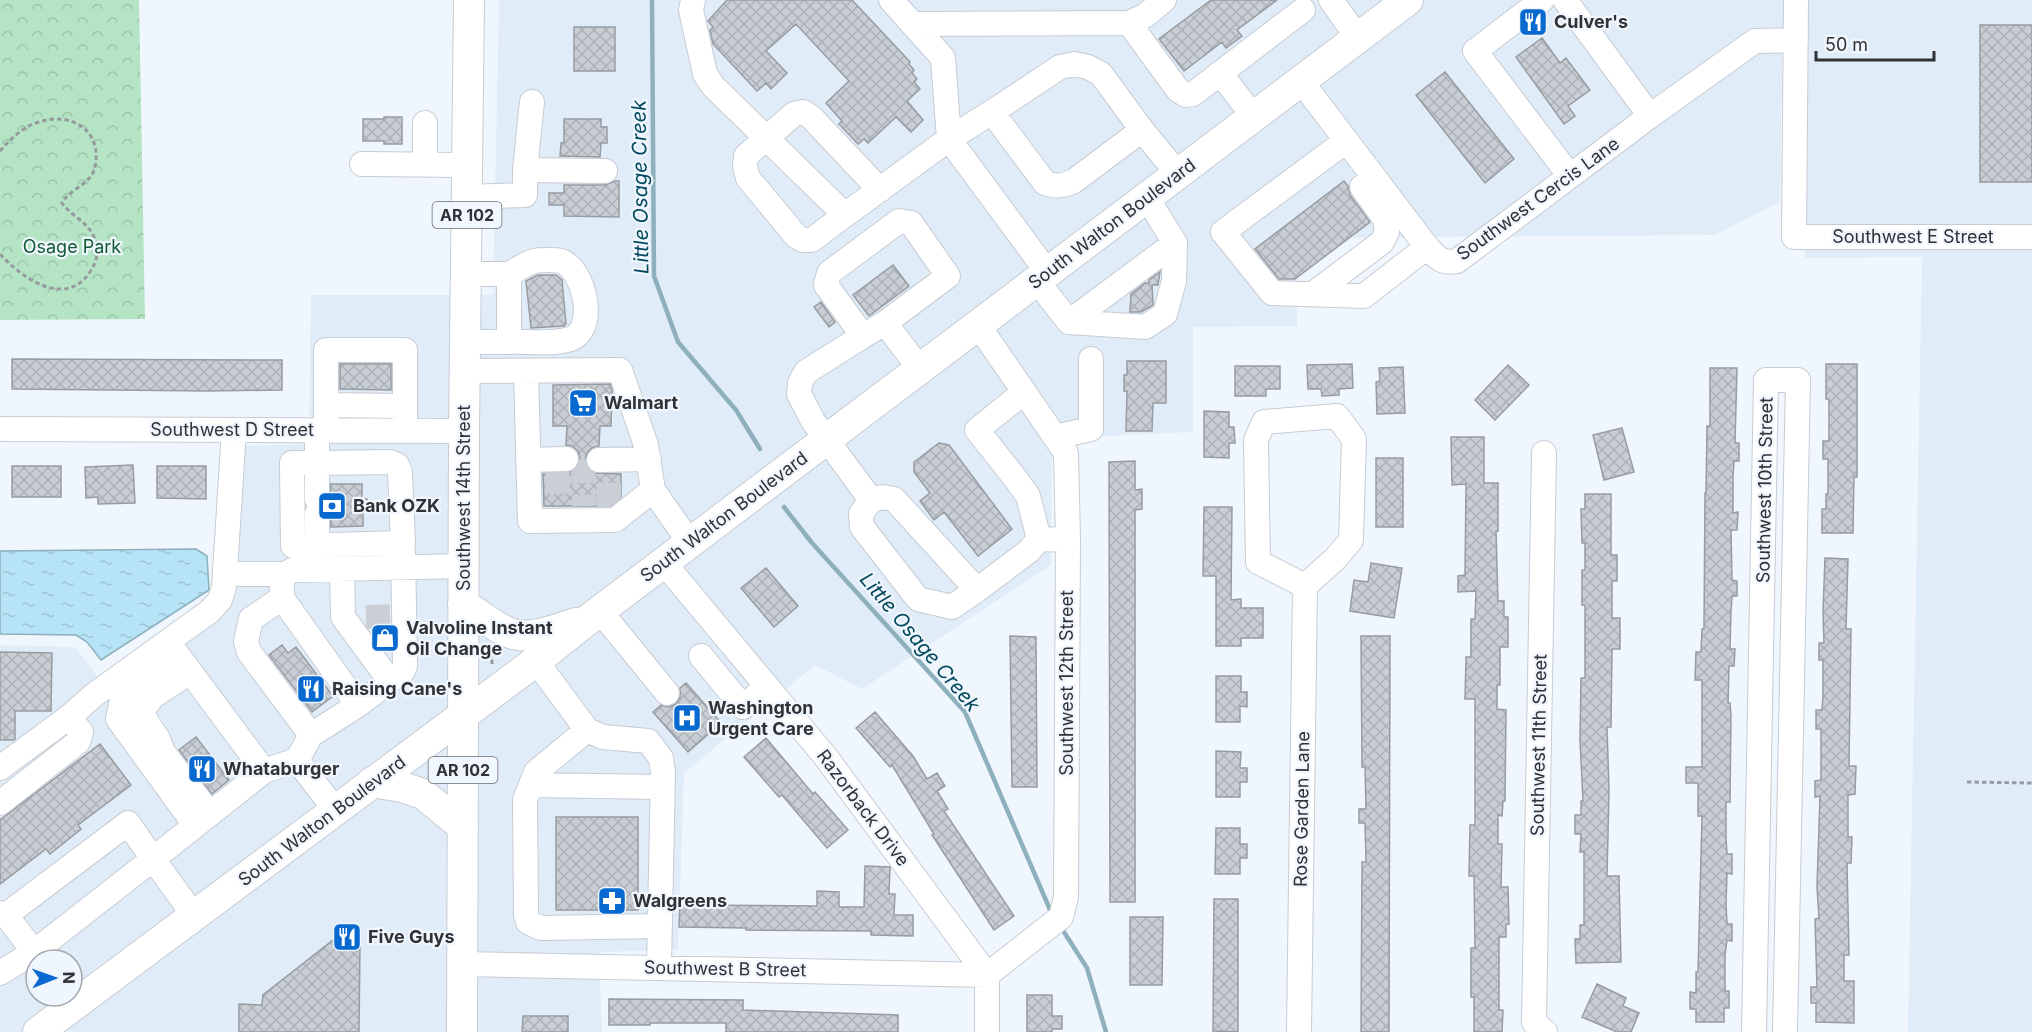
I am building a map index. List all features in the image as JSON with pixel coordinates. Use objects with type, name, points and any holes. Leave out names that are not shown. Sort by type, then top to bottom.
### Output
[{"type":"main road","name":"Southwest 14th Street","points":[[462,1032],[464,431],[469,0]]},
{"type":"main road","name":"South Walton Boulevard","points":[[38,1032],[536,661],[1408,0]]},
{"type":"main road","points":[[463,604],[503,630],[519,636],[536,635],[594,615]]},
{"type":"main road","points":[[372,782],[402,787],[423,794],[463,827]]},
{"type":"street","points":[[693,0],[691,10],[705,74],[713,86],[845,215]]},
{"type":"street","points":[[891,0],[943,58],[949,139],[1042,277],[1069,322]]},
{"type":"street","points":[[913,24],[1129,23],[1146,15],[1164,0]]},
{"type":"street","points":[[1332,0],[1358,38]]},
{"type":"street","points":[[1542,0],[1475,51],[1570,177]]},
{"type":"street","points":[[1565,0],[1650,116]]},
{"type":"street","points":[[1796,0],[1796,40]]},
{"type":"street","points":[[1129,23],[1178,90],[1186,95],[1193,94],[1303,10]]},
{"type":"street","name":"Southwest Cercis Lane","points":[[1301,81],[1341,145],[1427,247],[1440,261],[1448,263],[1457,261],[1650,116],[1755,41],[1796,40]]},
{"type":"street","name":"Southwest E Street","points":[[1796,40],[1794,237],[2032,237]]},
{"type":"street","points":[[880,190],[811,117],[802,112],[794,114],[746,156],[745,166],[748,178],[796,236],[803,240],[812,240],[845,215],[880,190],[949,139],[1060,68],[1074,64],[1088,67],[1101,74],[1178,174]]},
{"type":"street","points":[[1220,74],[1254,117]]},
{"type":"street","points":[[467,197],[525,195],[525,170],[532,102]]},
{"type":"street","points":[[993,112],[1045,183],[1054,186],[1064,186],[1074,181],[1142,130]]},
{"type":"street","points":[[425,164],[426,123]]},
{"type":"street","points":[[1313,294],[1382,242],[1388,232],[1385,219],[1341,145],[1223,231],[1272,293],[1364,296],[1427,247]]},
{"type":"street","points":[[362,164],[467,165]]},
{"type":"street","points":[[525,170],[605,171]]},
{"type":"street","points":[[1069,322],[1145,327],[1165,314],[1174,281],[1175,243],[1147,198]]},
{"type":"street","points":[[871,500],[813,421],[799,394],[800,383],[806,372],[873,330],[948,276],[911,223],[899,221],[829,273],[826,285],[873,330],[920,369]]},
{"type":"street","points":[[1069,322],[1175,243]]},
{"type":"street","points":[[465,356],[510,342],[571,339],[582,328],[586,314],[585,298],[580,283],[568,265],[560,260],[535,260],[509,274],[466,274]]},
{"type":"street","points":[[509,274],[510,342]]},
{"type":"street","name":"Southwest 12th Street","points":[[978,325],[1066,453],[1068,540],[1066,897],[1061,917],[987,975]]},
{"type":"street","points":[[317,546],[317,463],[326,405],[326,350],[405,350],[405,431]]},
{"type":"street","points":[[465,356],[526,371],[620,370],[646,445],[653,490],[690,543]]},
{"type":"street","points":[[1054,437],[1091,429],[1091,359]]},
{"type":"street","points":[[526,371],[530,521],[558,514],[584,513],[609,514],[615,520],[653,490]]},
{"type":"street","name":"Southwest 10th Street","points":[[1754,1032],[1767,380],[1798,380],[1785,1032]]},
{"type":"street","points":[[1024,393],[977,430],[1028,496],[1039,539]]},
{"type":"street","points":[[326,405],[405,406]]},
{"type":"street","points":[[1338,416],[1353,439],[1351,540],[1335,559],[1305,586],[1257,562],[1256,440],[1264,422],[1338,416]]},
{"type":"street","name":"Southwest D Street","points":[[0,429],[464,431]]},
{"type":"street","points":[[0,768],[69,717],[94,695],[216,606],[222,594],[225,574],[234,430]]},
{"type":"street","name":"Southwest 11th Street","points":[[1544,453],[1533,1022],[1545,1032]]},
{"type":"street","points":[[606,463],[649,459]]},
{"type":"street","points":[[528,460],[560,463]]},
{"type":"street","points":[[39,948],[264,771],[297,760],[311,735],[358,705],[403,671],[405,666],[400,616],[403,543],[400,472],[397,465],[390,462],[292,464],[293,546],[403,543]]},
{"type":"street","points":[[976,590],[902,505],[894,499],[883,497],[871,500],[861,514],[862,527],[918,599],[952,607],[976,590],[1029,550],[1039,539],[1068,540]]},
{"type":"street","name":"Razorback Drive","points":[[664,563],[825,756],[987,975]]},
{"type":"street","points":[[311,735],[249,652],[246,641],[251,619],[283,586],[291,570],[464,566]]},
{"type":"street","points":[[342,569],[354,617],[390,681]]},
{"type":"street","points":[[225,574],[283,586],[309,634],[358,705]]},
{"type":"street","name":"Rose Garden Lane","points":[[1299,1032],[1305,586]]},
{"type":"street","points":[[1763,608],[1793,607]]},
{"type":"street","points":[[594,615],[667,693]]},
{"type":"street","points":[[295,716],[296,700],[264,658],[259,644],[266,629],[278,621],[287,622],[309,634]]},
{"type":"street","points":[[203,820],[118,718],[123,695],[177,654],[264,771]]},
{"type":"street","points":[[701,656],[743,707],[766,686]]},
{"type":"street","points":[[536,661],[587,730],[603,737],[648,741],[661,758],[659,967]]},
{"type":"street","points":[[0,803],[78,742],[81,732],[69,717]]},
{"type":"street","points":[[571,927],[534,926],[528,922],[526,915],[525,800],[536,772],[587,730]]},
{"type":"street","points":[[297,760],[336,811]]},
{"type":"street","points":[[531,785],[662,787]]},
{"type":"street","points":[[31,948],[3,914],[128,823],[195,917]]},
{"type":"street","points":[[1757,867],[1787,867]]},
{"type":"street","points":[[571,965],[571,927],[581,916],[660,920]]},
{"type":"street","points":[[0,973],[24,958]]},
{"type":"street","name":"Southwest B Street","points":[[463,964],[987,975]]},
{"type":"street","points":[[987,975],[987,1032]]},
{"type":"path","points":[[0,151],[18,133],[35,123],[69,119],[81,124],[91,135],[96,152],[95,170],[83,184],[65,197],[62,203],[93,234],[98,251],[95,264],[84,281],[69,288],[50,288],[29,280],[15,270],[0,254]]},
{"type":"path","points":[[485,657],[492,652],[492,664]]},
{"type":"path","points":[[1967,782],[2032,783]]},
{"type":"shaded area","points":[[499,0],[1783,0],[1780,202],[1715,235],[1297,238],[1297,326],[1193,327],[1193,432],[1083,437],[1052,460],[1051,565],[862,689],[815,665],[684,773],[678,950],[599,952],[602,1032],[0,1032],[0,645],[75,647],[102,682],[229,586],[240,446],[309,444],[311,295],[493,295]]},
{"type":"shaded area","points":[[1808,0],[2032,0],[2032,1032],[1908,1032],[1922,257],[1805,258]]},
{"type":"green space","name":"Osage Park","points":[[0,0],[139,0],[145,319],[0,320]]},
{"type":"water","points":[[196,549],[207,556],[209,590],[101,660],[87,642],[76,635],[0,634],[0,551]]},
{"type":"building","points":[[727,0],[852,0],[910,62],[914,70],[912,73],[917,79],[914,82],[920,89],[907,101],[923,120],[911,132],[896,117],[868,143],[864,139],[858,144],[839,124],[842,121],[826,103],[849,81],[796,24],[766,51],[787,73],[771,89],[766,83],[757,91],[713,44],[710,30],[713,27],[708,21]]},
{"type":"building","points":[[1211,0],[1277,0],[1237,30],[1242,36],[1226,48],[1222,42],[1184,71],[1159,39]]},
{"type":"building","points":[[1980,25],[2032,25],[2032,182],[1980,182]]},
{"type":"building","points":[[574,27],[615,27],[615,71],[574,71]]},
{"type":"building","points":[[1542,38],[1560,63],[1566,58],[1590,90],[1568,106],[1575,116],[1564,124],[1516,57]]},
{"type":"building","points":[[1445,72],[1514,159],[1485,183],[1416,95]]},
{"type":"building","points":[[384,117],[402,117],[402,144],[363,141],[363,119],[384,119]]},
{"type":"building","points":[[564,119],[601,119],[601,127],[607,127],[607,143],[601,143],[600,157],[560,156],[561,143],[564,142]]},
{"type":"building","points":[[619,181],[619,217],[564,216],[564,205],[549,205],[549,193],[564,193],[564,185],[605,185]]},
{"type":"building","points":[[1344,181],[1350,195],[1370,222],[1295,279],[1279,279],[1255,249]]},
{"type":"building","points":[[893,265],[909,286],[869,316],[853,295]]},
{"type":"building","points":[[1160,272],[1158,285],[1152,285],[1153,305],[1141,312],[1130,312],[1131,294],[1145,283],[1149,283],[1149,280]]},
{"type":"building","points":[[538,275],[556,275],[562,280],[566,324],[564,326],[531,328],[526,281]]},
{"type":"building","points":[[821,302],[835,322],[829,327],[814,307]]},
{"type":"building","points":[[12,359],[282,360],[282,390],[12,389]]},
{"type":"building","points":[[1127,361],[1166,361],[1166,403],[1153,403],[1152,431],[1126,431],[1127,391],[1124,391],[1124,375],[1127,375]]},
{"type":"building","points":[[340,364],[391,364],[391,390],[340,389]]},
{"type":"building","points":[[1352,364],[1353,388],[1339,389],[1339,395],[1322,396],[1321,389],[1308,389],[1307,365]]},
{"type":"building","points":[[1826,364],[1857,364],[1857,477],[1854,477],[1853,533],[1822,533],[1822,509],[1826,509],[1826,494],[1828,494],[1828,459],[1823,459],[1823,441],[1829,441]]},
{"type":"building","points":[[1508,365],[1529,385],[1495,420],[1475,400]]},
{"type":"building","points":[[1235,366],[1280,366],[1280,389],[1266,389],[1266,396],[1235,396]]},
{"type":"building","points":[[1403,367],[1405,413],[1377,414],[1376,382],[1380,381],[1379,368]]},
{"type":"building","points":[[1710,368],[1737,368],[1735,443],[1739,443],[1739,461],[1734,461],[1733,513],[1738,512],[1737,530],[1731,530],[1732,580],[1737,581],[1737,596],[1732,596],[1731,611],[1730,649],[1735,649],[1734,666],[1729,666],[1730,802],[1726,802],[1727,854],[1732,854],[1732,874],[1727,873],[1726,904],[1727,924],[1732,924],[1732,941],[1727,940],[1725,955],[1725,991],[1729,991],[1729,1008],[1724,1008],[1724,1022],[1696,1022],[1696,1009],[1690,1009],[1690,992],[1696,993],[1696,972],[1698,972],[1702,816],[1698,816],[1698,783],[1686,783],[1686,767],[1702,767],[1702,680],[1695,680],[1696,652],[1701,652],[1702,629],[1704,629],[1705,493],[1707,426],[1710,426]]},
{"type":"building","points":[[610,384],[612,391],[611,426],[600,426],[599,446],[587,453],[585,461],[587,468],[593,473],[621,474],[621,497],[610,506],[544,506],[543,474],[573,471],[580,459],[578,451],[566,445],[567,426],[553,426],[553,385]]},
{"type":"building","points":[[1204,411],[1229,412],[1229,427],[1234,427],[1235,443],[1229,443],[1229,458],[1204,457]]},
{"type":"building","points":[[1622,428],[1634,472],[1604,480],[1593,435]]},
{"type":"building","points":[[1451,437],[1484,437],[1484,483],[1498,483],[1498,531],[1496,531],[1498,601],[1504,601],[1504,617],[1508,617],[1508,647],[1500,647],[1500,685],[1497,685],[1497,709],[1506,710],[1505,801],[1503,801],[1502,816],[1498,815],[1498,844],[1502,844],[1501,887],[1508,887],[1509,924],[1506,924],[1506,937],[1499,937],[1499,1010],[1503,1010],[1502,1032],[1474,1032],[1474,997],[1471,997],[1471,948],[1475,948],[1474,876],[1469,876],[1470,825],[1475,825],[1475,699],[1465,699],[1466,657],[1471,657],[1471,619],[1475,619],[1476,591],[1458,592],[1458,576],[1465,575],[1466,484],[1452,485]]},
{"type":"building","points":[[939,443],[949,445],[1012,529],[978,556],[944,512],[934,520],[920,501],[930,493],[914,472],[914,462]]},
{"type":"building","points":[[1376,458],[1403,458],[1403,527],[1376,527]]},
{"type":"building","points":[[1135,461],[1135,490],[1142,489],[1142,509],[1135,510],[1135,902],[1110,902],[1109,462]]},
{"type":"building","points":[[133,465],[135,503],[98,504],[98,497],[86,498],[85,467]]},
{"type":"building","points":[[12,466],[61,466],[61,497],[12,497]]},
{"type":"building","points":[[157,466],[206,466],[206,499],[157,498]]},
{"type":"building","name":"Bank OZK","points":[[331,484],[362,484],[362,499],[367,499],[367,512],[363,512],[363,526],[331,527],[329,507]]},
{"type":"building","points":[[1585,494],[1611,494],[1611,555],[1617,555],[1617,581],[1612,581],[1612,618],[1620,618],[1620,649],[1612,649],[1611,727],[1607,727],[1609,790],[1607,876],[1619,876],[1621,962],[1576,963],[1575,939],[1580,939],[1580,925],[1584,925],[1584,852],[1580,852],[1581,834],[1575,834],[1575,815],[1581,815],[1581,801],[1583,801],[1580,740],[1581,678],[1585,678],[1585,605],[1582,605],[1582,570],[1585,570],[1585,543],[1582,543],[1581,509],[1585,509]]},
{"type":"building","points":[[1204,507],[1232,507],[1231,600],[1241,599],[1241,608],[1263,608],[1263,638],[1241,638],[1241,646],[1216,646],[1216,576],[1203,576]]},
{"type":"building","points":[[1825,558],[1848,559],[1846,629],[1851,629],[1849,766],[1856,766],[1855,794],[1848,795],[1848,837],[1852,837],[1851,863],[1847,863],[1849,955],[1844,955],[1844,981],[1854,981],[1854,1023],[1816,1022],[1816,1003],[1811,1003],[1811,987],[1817,987],[1815,919],[1819,918],[1817,887],[1820,796],[1815,797],[1815,781],[1821,780],[1821,729],[1816,729],[1816,710],[1822,710],[1823,696],[1823,660],[1819,660],[1819,643],[1824,643]]},
{"type":"building","points":[[1371,563],[1402,568],[1394,618],[1350,611],[1354,580],[1368,582]]},
{"type":"building","points":[[766,568],[798,606],[774,627],[741,588]]},
{"type":"building","points":[[1010,636],[1036,637],[1037,787],[1012,787]]},
{"type":"building","points":[[1361,636],[1390,636],[1389,1032],[1361,1032],[1362,862],[1366,862],[1365,823],[1359,823],[1359,809],[1366,809],[1365,767],[1362,767]]},
{"type":"building","name":"Raising Cane's","points":[[282,645],[288,653],[296,647],[333,696],[312,712],[269,655]]},
{"type":"building","points":[[0,652],[52,653],[51,711],[15,711],[15,739],[13,740],[0,740]]},
{"type":"building","points":[[1216,676],[1241,676],[1241,692],[1247,692],[1247,707],[1240,706],[1240,722],[1216,722]]},
{"type":"building","name":"Washington Urgent Care","points":[[686,683],[721,723],[688,752],[653,712],[661,705],[669,707],[676,704],[680,697],[680,688]]},
{"type":"building","points":[[875,712],[913,756],[927,779],[937,773],[945,786],[937,791],[948,809],[944,811],[1014,916],[994,930],[932,835],[934,834],[892,765],[890,767],[856,728]]},
{"type":"building","name":"Whataburger","points":[[196,737],[229,780],[212,794],[179,750]]},
{"type":"building","points":[[766,738],[813,794],[815,792],[848,830],[827,848],[782,795],[779,797],[744,757]]},
{"type":"building","points":[[100,744],[131,785],[78,825],[81,829],[50,854],[46,849],[0,884],[0,820]]},
{"type":"building","points":[[1216,751],[1241,752],[1240,768],[1247,768],[1247,782],[1240,782],[1240,797],[1216,797]]},
{"type":"building","name":"Walgreens","points":[[556,817],[638,817],[638,910],[556,910]]},
{"type":"building","points":[[1216,828],[1240,828],[1240,844],[1247,844],[1247,858],[1240,858],[1240,874],[1215,874]]},
{"type":"building","points":[[865,866],[890,867],[889,894],[895,894],[894,915],[913,915],[913,936],[871,935],[871,931],[679,927],[680,905],[817,906],[817,891],[839,892],[839,907],[864,907]]},
{"type":"building","points":[[1214,899],[1238,899],[1238,1032],[1213,1031]]},
{"type":"building","points":[[1130,917],[1163,917],[1162,985],[1130,985]]},
{"type":"building","points":[[342,933],[356,935],[360,944],[359,1032],[239,1032],[239,1004],[262,1005],[263,995]]},
{"type":"building","points":[[1597,984],[1626,998],[1623,1006],[1639,1013],[1631,1032],[1617,1032],[1582,1017]]},
{"type":"building","points":[[1027,995],[1052,995],[1052,1016],[1062,1016],[1062,1029],[1052,1029],[1052,1032],[1027,1032]]},
{"type":"building","points":[[609,999],[743,1000],[743,1010],[898,1015],[898,1032],[726,1032],[726,1023],[609,1025]]},
{"type":"building","points":[[523,1016],[568,1016],[568,1032],[522,1032]]},
{"type":"waterway","name":"Little Osage Creek","points":[[652,0],[654,276],[678,342],[736,410],[760,449]]},
{"type":"waterway","name":"Little Osage Creek","points":[[784,507],[812,543],[965,712],[1051,912]]},
{"type":"waterway","name":"Little Osage Creek","points":[[1064,932],[1087,968],[1106,1032]]},
{"type":"tunnel","points":[[583,459],[584,506]]},
{"type":"tunnel","points":[[557,470],[558,506]]},
{"type":"tunnel","points":[[609,470],[609,507]]},
{"type":"tunnel","points":[[366,617],[396,616]]},
{"type":"place","name":"Culver's","points":[[1533,22]]},
{"type":"place","name":"Walmart","points":[[583,403]]},
{"type":"place","name":"Bank OZK","points":[[332,506]]},
{"type":"place","name":"Valvoline Instant Oil Change","points":[[385,638]]},
{"type":"place","name":"Raising Cane's","points":[[311,689]]},
{"type":"place","name":"Washington Urgent Care","points":[[687,718]]},
{"type":"place","name":"Whataburger","points":[[202,769]]},
{"type":"place","name":"Walgreens","points":[[612,901]]},
{"type":"place","name":"Five Guys","points":[[347,937]]}]
